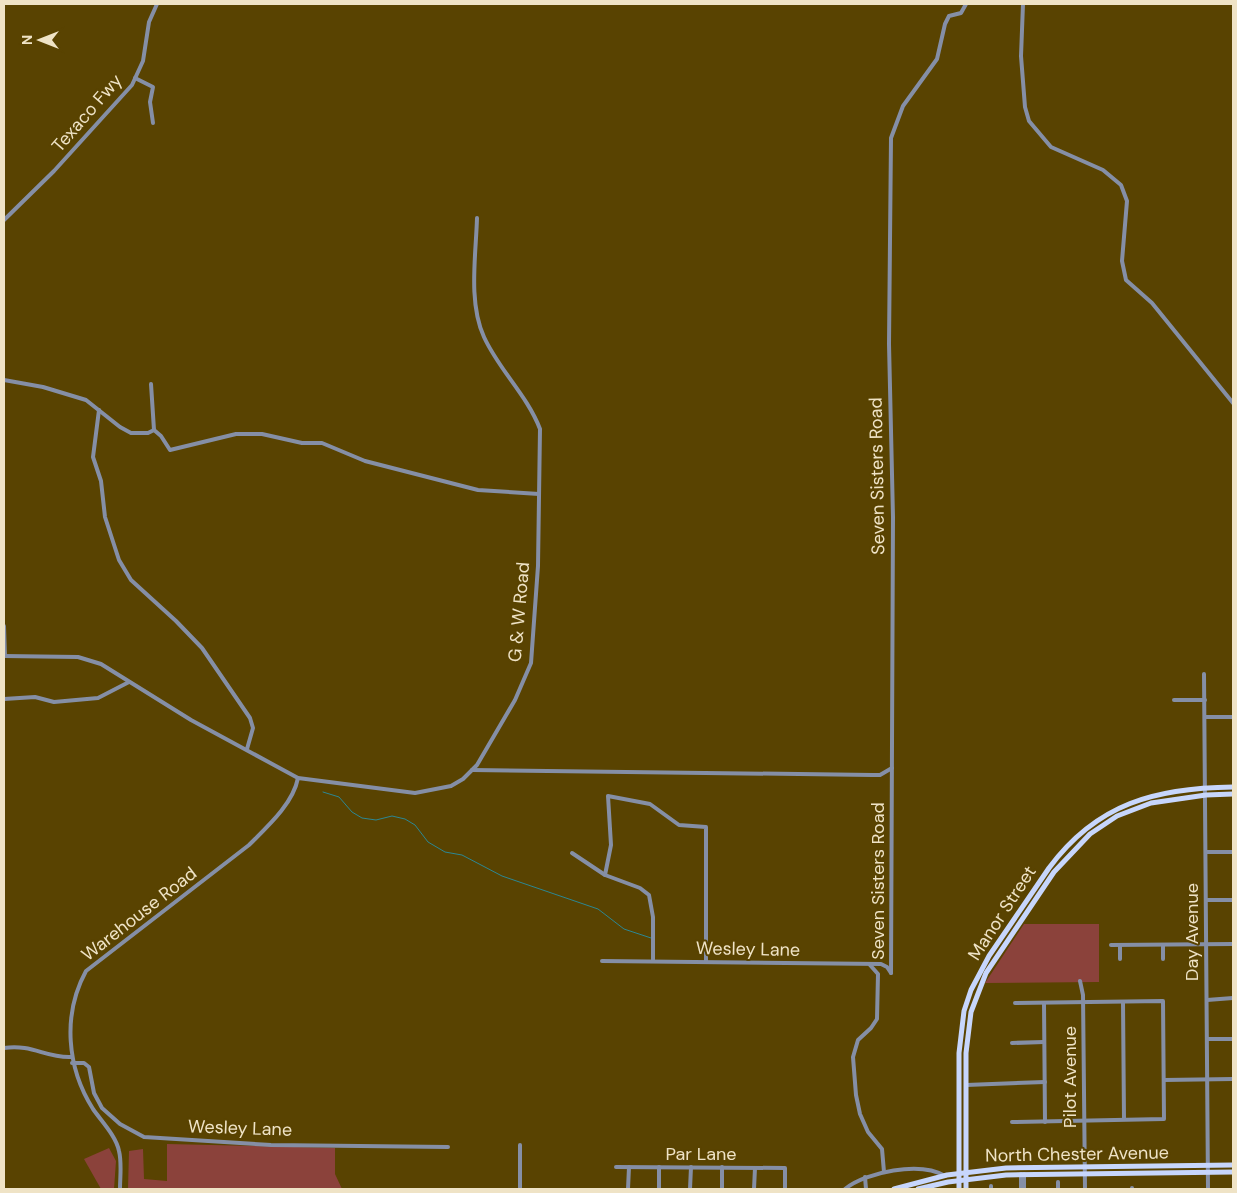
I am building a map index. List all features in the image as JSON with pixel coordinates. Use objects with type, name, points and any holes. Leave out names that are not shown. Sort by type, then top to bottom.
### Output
[{"type":"main road","name":"Manor Street","points":[[959,1189],[959,1053],[961,1025],[971,990],[989,956],[1058,854],[1095,821],[1115,809],[1142,798],[1206,787],[1233,787]]},
{"type":"main road","name":"Manor Street","points":[[966,1189],[968,1026],[980,987],[994,960],[1063,861],[1090,834],[1117,816],[1151,803],[1206,795],[1233,794]]},
{"type":"main road","name":"North Chester Avenue","points":[[894,1189],[945,1176],[1006,1168],[1233,1165]]},
{"type":"main road","name":"North Chester Avenue","points":[[918,1189],[958,1181],[1023,1174],[1233,1172]]},
{"type":"street","name":"Texaco Fwy","points":[[4,220],[93,130],[132,85],[143,61],[148,22],[157,4]]},
{"type":"street","name":"Seven Sisters Road","points":[[891,973],[893,517],[888,344],[891,138],[903,106],[937,59],[945,24],[949,16],[961,13],[966,4]]},
{"type":"street","points":[[1023,4],[1021,56],[1025,107],[1029,121],[1051,147],[1103,170],[1121,185],[1127,201],[1122,261],[1126,280],[1152,303],[1233,403]]},
{"type":"street","points":[[135,78],[153,87],[150,102],[153,123]]},
{"type":"street","name":"G & W Road","points":[[4,656],[86,659],[102,664],[191,720],[298,778],[415,793],[451,786],[472,770],[510,707],[531,663],[538,566],[540,429],[534,413],[491,350],[478,318],[476,294],[477,218]]},
{"type":"street","points":[[4,380],[43,387],[86,400],[131,433],[148,433],[154,430]]},
{"type":"street","points":[[151,384],[154,430],[161,436],[170,450],[236,434],[262,434],[302,443],[322,443],[365,461],[474,489],[539,494]]},
{"type":"street","points":[[99,410],[93,457],[101,481],[105,517],[118,560],[131,580],[193,638],[245,710],[253,728],[247,750]]},
{"type":"street","points":[[4,626],[4,656]]},
{"type":"street","name":"Day Avenue","points":[[1204,674],[1208,1189]]},
{"type":"street","points":[[4,699],[35,696],[54,702],[87,700],[98,698],[129,682]]},
{"type":"street","points":[[1174,700],[1205,700]]},
{"type":"street","points":[[1205,717],[1233,717]]},
{"type":"street","points":[[472,770],[880,775],[892,768]]},
{"type":"street","name":"Warehouse Road","points":[[120,1189],[120,1152],[116,1140],[80,1088],[72,1063],[73,1009],[76,989],[86,971],[248,845],[264,830],[295,791],[298,778]]},
{"type":"street","points":[[605,875],[611,845],[608,796],[650,804],[679,825],[706,827],[706,962]]},
{"type":"street","points":[[1206,852],[1233,852]]},
{"type":"street","points":[[572,853],[605,875],[640,888],[649,895],[654,917],[653,961]]},
{"type":"street","points":[[1206,900],[1233,900]]},
{"type":"street","points":[[1111,945],[1233,944]]},
{"type":"street","points":[[1120,945],[1120,959]]},
{"type":"street","points":[[1163,945],[1163,959]]},
{"type":"street","name":"Wesley Lane","points":[[602,961],[883,965],[891,973]]},
{"type":"street","points":[[870,965],[878,974],[877,1019],[871,1028],[858,1040],[853,1057],[856,1095],[860,1114],[868,1132],[882,1149],[884,1172]]},
{"type":"street","name":"Pilot Avenue","points":[[1080,981],[1084,1002],[1085,1189]]},
{"type":"street","points":[[1207,1000],[1233,998]]},
{"type":"street","points":[[1012,1122],[1164,1119],[1163,1001],[1015,1003]]},
{"type":"street","points":[[1123,1002],[1124,1119]]},
{"type":"street","points":[[1044,1003],[1045,1122]]},
{"type":"street","points":[[1207,1039],[1233,1039]]},
{"type":"street","points":[[1012,1043],[1044,1042]]},
{"type":"street","points":[[4,1048],[31,1048],[55,1056],[71,1057]]},
{"type":"street","name":"Wesley Lane","points":[[72,1063],[84,1063],[89,1067],[94,1093],[102,1108],[120,1124],[144,1137],[202,1142],[448,1147]]},
{"type":"street","points":[[1164,1080],[1233,1078]]},
{"type":"street","points":[[966,1085],[1045,1082]]},
{"type":"street","points":[[520,1145],[520,1189]]},
{"type":"street","name":"Par Lane","points":[[616,1167],[785,1168],[785,1189]]},
{"type":"street","points":[[628,1189],[629,1167]]},
{"type":"street","points":[[659,1167],[659,1189]]},
{"type":"street","points":[[690,1189],[691,1167]]},
{"type":"street","points":[[722,1167],[722,1189]]},
{"type":"street","points":[[754,1189],[755,1168]]},
{"type":"street","points":[[847,1188],[865,1177],[884,1172],[928,1170],[945,1176]]},
{"type":"street","points":[[1023,1174],[1023,1189]]},
{"type":"street","points":[[865,1177],[866,1189]]},
{"type":"street","points":[[1058,1182],[1058,1189]]},
{"type":"shaded area","points":[[1024,924],[1099,924],[1099,982],[985,983]]},
{"type":"shaded area","points":[[167,1144],[335,1148],[335,1174],[342,1189],[128,1189],[129,1151],[143,1149],[144,1179],[167,1181]]},
{"type":"shaded area","points":[[109,1148],[116,1161],[114,1189],[101,1189],[84,1159]]},
{"type":"waterway","points":[[323,792],[339,797],[352,812],[362,818],[376,820],[392,816],[405,819],[415,825],[428,842],[445,852],[462,855],[502,876],[598,909],[624,929],[651,938]]}]
